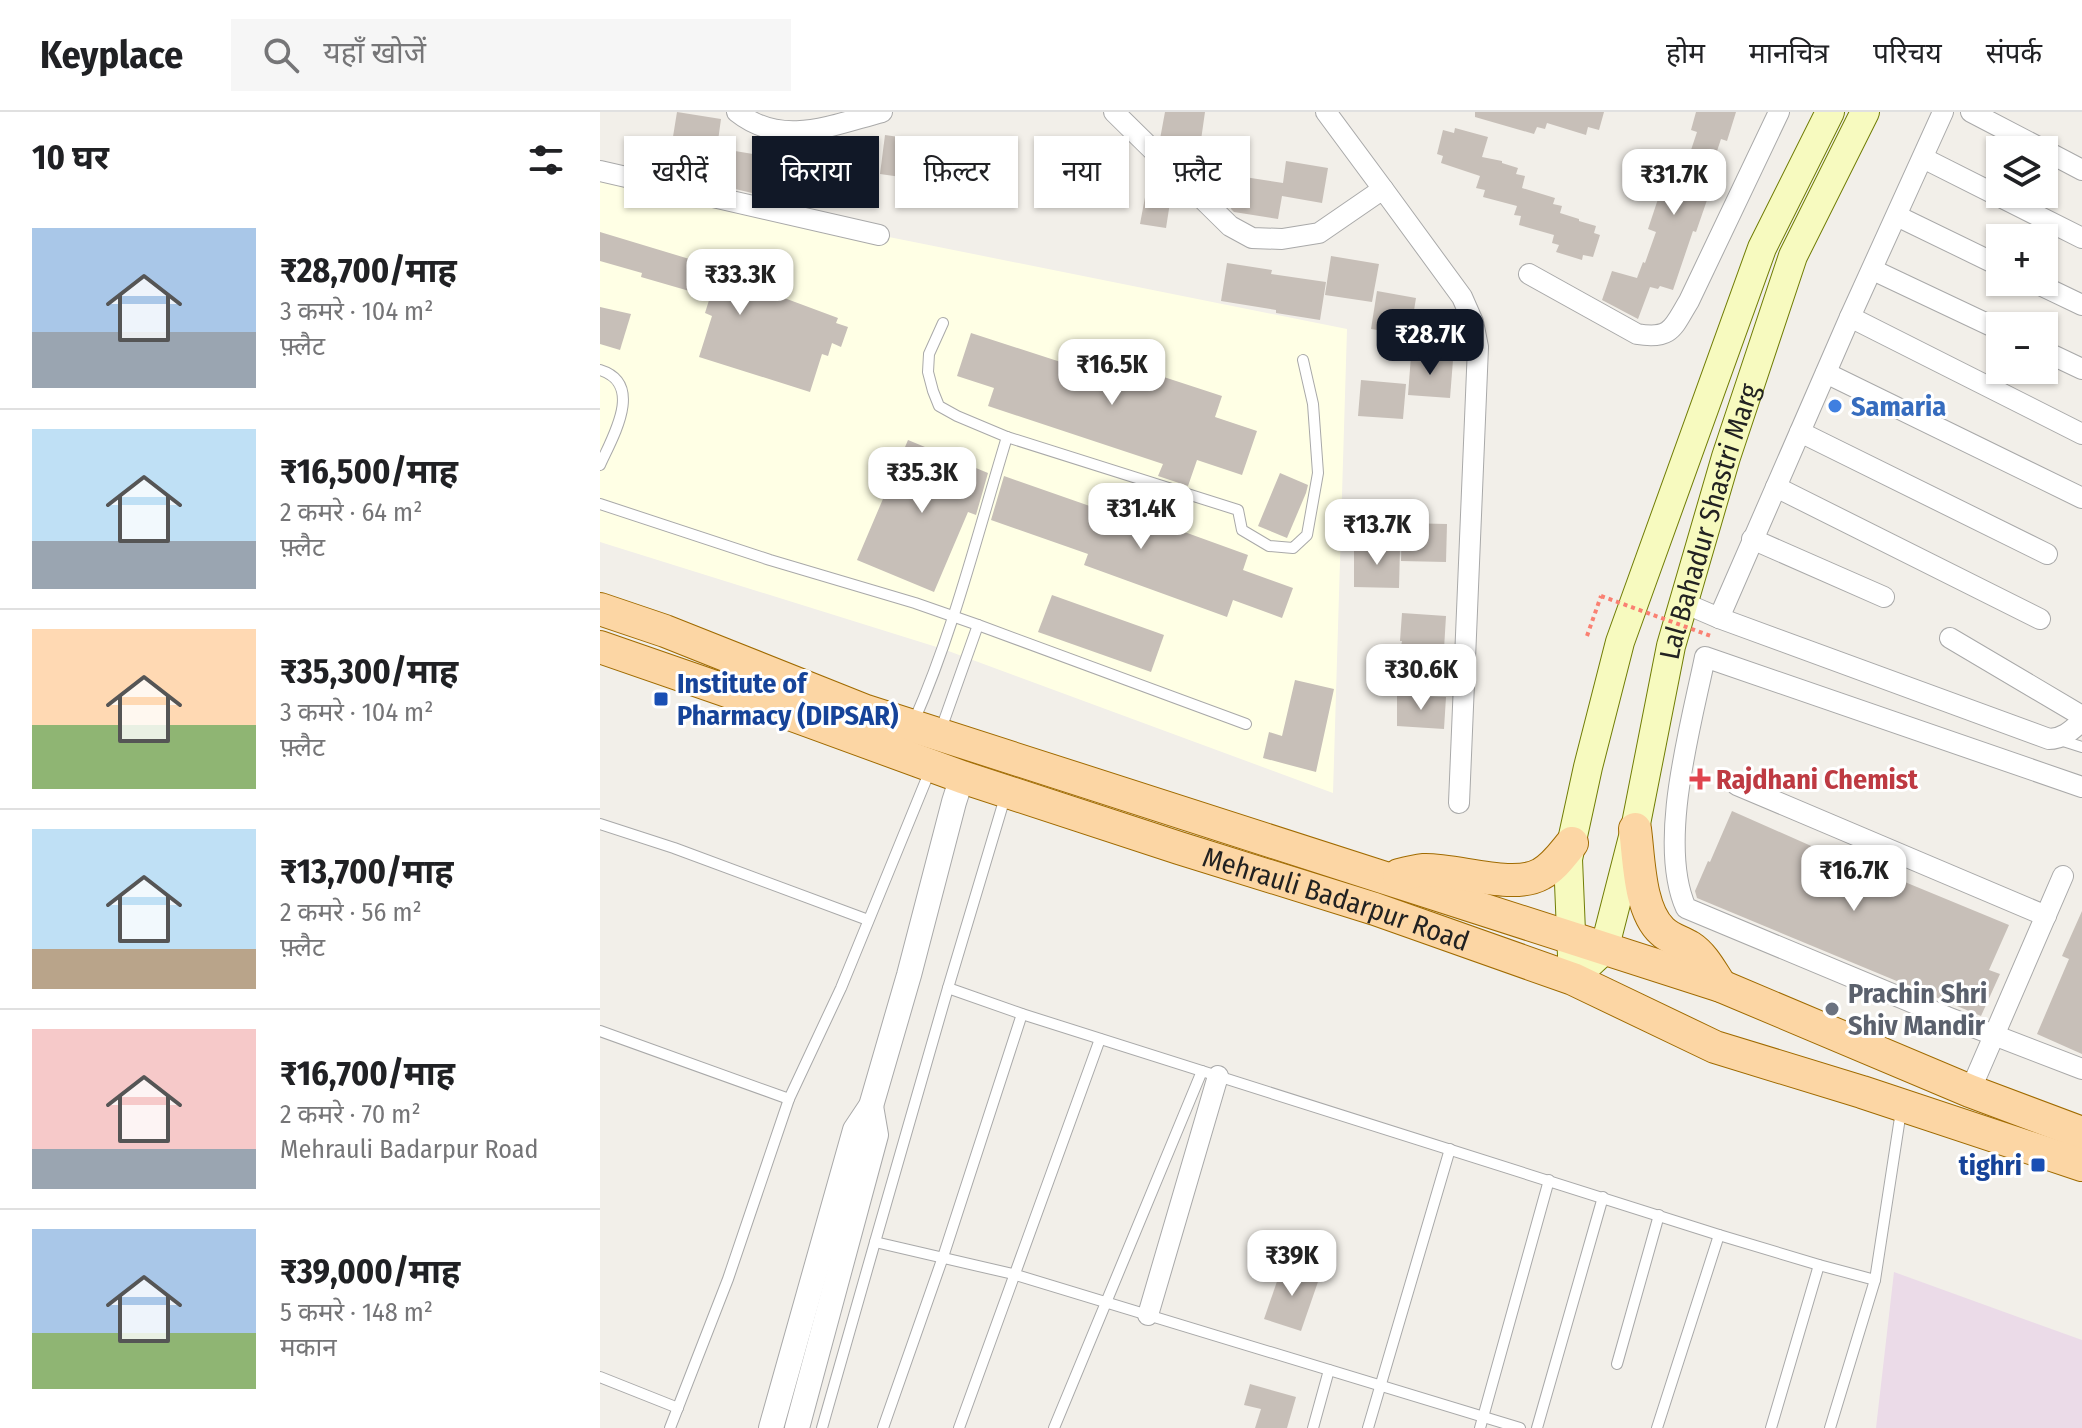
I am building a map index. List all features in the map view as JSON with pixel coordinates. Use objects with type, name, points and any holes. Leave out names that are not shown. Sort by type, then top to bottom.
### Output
[{"type":"main road","name":"Lal Bahadur Shastri Marg","points":[[1573,979],[1568,859],[1620,642],[1762,248],[1830,112]]},
{"type":"main road","name":"Lal Bahadur Shastri Marg","points":[[1604,950],[1635,829],[1671,646],[1726,457],[1793,256],[1865,112]]},
{"type":"main road","name":"Mehrauli Badarpur Road","points":[[600,609],[665,631],[866,711],[1007,791],[1375,909],[1573,979],[1715,1047],[1902,1105],[2077,1152]]},
{"type":"main road","name":"Mehrauli Badarpur Road","points":[[600,647],[724,690],[1388,878],[1721,986],[1970,1091],[2077,1152]]},
{"type":"main road","points":[[1635,829],[1645,903],[1652,918],[1660,930],[1700,956],[1721,986]]},
{"type":"main road","points":[[1388,878],[1426,870],[1509,880],[1529,879],[1553,866],[1572,843]]},
{"type":"main road","points":[[1573,979],[1604,950]]},
{"type":"street","points":[[737,112],[750,123],[773,131],[803,132],[882,112]]},
{"type":"street","points":[[1114,112],[1230,226],[1252,238],[1282,239],[1319,233],[1383,189]]},
{"type":"street","points":[[1326,112],[1462,297],[1473,322],[1478,347],[1459,803]]},
{"type":"street","points":[[1529,274],[1637,334],[1656,337],[1671,330],[1689,301],[1779,112]]},
{"type":"street","points":[[1715,627],[1943,112]]},
{"type":"street","points":[[1971,112],[2017,136]]},
{"type":"street","points":[[2058,157],[2082,170]]},
{"type":"street","points":[[1923,158],[2082,238]]},
{"type":"street","points":[[600,171],[879,235]]},
{"type":"street","points":[[1897,216],[1986,259]]},
{"type":"street","points":[[1873,270],[1986,323]]},
{"type":"street","points":[[2058,294],[2082,305]]},
{"type":"street","points":[[1850,317],[2082,434]]},
{"type":"street","points":[[2058,358],[2082,369]]},
{"type":"street","points":[[1826,373],[2082,498]]},
{"type":"street","points":[[1800,432],[2047,554]]},
{"type":"street","points":[[1776,487],[2040,619]]},
{"type":"street","points":[[1752,539],[1884,597]]},
{"type":"street","points":[[1684,603],[1715,627],[2049,739],[2058,739],[2071,731],[2082,718],[1950,638]]},
{"type":"street","points":[[2082,787],[1705,657],[1683,763],[1674,826],[1677,884],[1686,908],[2082,1069]]},
{"type":"street","points":[[797,1428],[838,1234],[855,1130],[871,1106],[954,802],[937,751]]},
{"type":"street","points":[[1737,785],[2046,916]]},
{"type":"street","points":[[1970,1091],[2063,876]]},
{"type":"street","points":[[1148,1315],[1210,1074]]},
{"type":"street","points":[[771,1428],[838,1234]]},
{"type":"lane","points":[[943,323],[929,354],[928,372],[939,406],[1007,437],[1238,510],[1242,530],[1269,546],[1293,548],[1307,535],[1318,473],[1313,404],[1303,360]]},
{"type":"lane","points":[[600,370],[620,384],[624,406],[600,465]]},
{"type":"lane","points":[[937,751],[930,686],[954,617],[1007,437]]},
{"type":"lane","points":[[600,504],[978,625],[1246,724]]},
{"type":"lane","points":[[670,1428],[728,1279],[789,1099],[841,988],[937,751],[978,625]]},
{"type":"lane","points":[[2058,739],[2082,747]]},
{"type":"lane","points":[[822,1428],[1007,791]]},
{"type":"lane","points":[[600,824],[868,920]]},
{"type":"lane","points":[[948,988],[1719,1235],[1875,1280]]},
{"type":"lane","points":[[883,1428],[943,1257],[1022,1014]]},
{"type":"lane","points":[[600,1031],[789,1099]]},
{"type":"lane","points":[[959,1428],[1100,1039]]},
{"type":"lane","points":[[1054,1428],[1106,1302],[1210,1074]]},
{"type":"lane","points":[[1830,1428],[1875,1280],[1902,1105]]},
{"type":"lane","points":[[1368,1428],[1450,1149]]},
{"type":"lane","points":[[1482,1422],[1549,1180]]},
{"type":"lane","points":[[1537,1428],[1603,1197]]},
{"type":"lane","points":[[1617,1364],[1659,1215]]},
{"type":"lane","points":[[1657,1428],[1719,1235]]},
{"type":"lane","points":[[875,1242],[1013,1274],[1379,1385],[1482,1422],[1520,1428]]},
{"type":"lane","points":[[1771,1428],[1819,1265]]},
{"type":"lane","points":[[1313,1428],[1329,1370]]},
{"type":"lane","points":[[600,1377],[678,1408]]},
{"type":"path","points":[[1587,636],[1601,596],[1715,627]]},
{"type":"shaded area","points":[[600,179],[624,184],[624,208],[736,206],[1347,329],[1333,793],[943,649],[600,542]]},
{"type":"shaded area","points":[[1894,1272],[2082,1340],[2082,1428],[1876,1428]]},
{"type":"building","points":[[677,112],[721,119],[719,136],[673,136]]},
{"type":"building","points":[[1165,112],[1205,112],[1202,136],[1161,136]]},
{"type":"building","points":[[1475,112],[1604,112],[1599,130],[1588,127],[1586,135],[1547,123],[1545,129],[1537,127],[1534,134],[1475,117]]},
{"type":"building","points":[[1696,112],[1736,112],[1727,141],[1721,139],[1710,172],[1716,174],[1673,290],[1650,287],[1638,319],[1602,300],[1612,271],[1637,278],[1645,263],[1656,232],[1648,229],[1660,193],[1667,195],[1678,162],[1686,165],[1697,132],[1691,130]]},
{"type":"building","points":[[1455,128],[1488,137],[1482,157],[1518,168],[1516,174],[1525,176],[1522,188],[1555,198],[1553,204],[1562,206],[1560,213],[1596,226],[1594,233],[1600,235],[1593,257],[1583,255],[1582,260],[1556,252],[1559,245],[1552,243],[1554,235],[1519,225],[1521,216],[1514,215],[1517,206],[1483,197],[1485,190],[1476,188],[1480,176],[1441,163],[1443,156],[1437,154],[1443,130],[1454,133]]},
{"type":"building","points":[[885,135],[895,136],[895,176],[880,174]]},
{"type":"building","points":[[736,151],[752,154],[752,193],[736,189]]},
{"type":"building","points":[[1286,161],[1328,168],[1322,203],[1282,196],[1278,219],[1231,209],[1250,208],[1250,178],[1283,183]]},
{"type":"building","points":[[1145,197],[1145,208],[1169,208],[1166,228],[1140,224]]},
{"type":"building","points":[[600,232],[696,261],[695,265],[838,318],[836,323],[848,327],[841,347],[832,343],[828,356],[822,354],[810,392],[699,357],[712,316],[705,313],[710,297],[641,277],[642,273],[600,261]]},
{"type":"building","points":[[1331,256],[1379,264],[1372,302],[1325,295]]},
{"type":"building","points":[[1227,263],[1272,270],[1271,274],[1326,282],[1320,320],[1221,301]]},
{"type":"building","points":[[1377,291],[1416,298],[1410,335],[1371,329]]},
{"type":"building","points":[[600,307],[631,314],[620,350],[600,344]]},
{"type":"building","points":[[971,333],[1073,366],[1078,349],[1222,396],[1215,417],[1257,431],[1242,475],[1197,460],[1188,486],[1158,476],[1163,464],[988,406],[994,388],[957,376]]},
{"type":"building","points":[[1411,356],[1453,360],[1450,398],[1408,395]]},
{"type":"building","points":[[1361,380],[1406,384],[1403,419],[1358,416]]},
{"type":"building","points":[[908,440],[988,473],[976,515],[968,512],[934,592],[857,560]]},
{"type":"building","points":[[1280,473],[1308,485],[1287,538],[1258,526]]},
{"type":"building","points":[[1004,476],[1104,511],[1107,504],[1248,555],[1243,570],[1293,588],[1282,618],[1233,600],[1227,617],[1084,565],[1088,554],[991,520]]},
{"type":"building","points":[[1402,523],[1447,524],[1446,562],[1401,561]]},
{"type":"building","points":[[1354,547],[1400,548],[1399,588],[1354,587]]},
{"type":"building","points":[[1052,595],[1164,635],[1151,672],[1038,632]]},
{"type":"building","points":[[1402,613],[1446,616],[1444,649],[1401,646]]},
{"type":"building","points":[[1295,680],[1334,689],[1316,772],[1263,758],[1269,732],[1282,736]]},
{"type":"building","points":[[1397,695],[1446,697],[1444,729],[1397,726]]},
{"type":"building","points":[[1732,811],[1836,857],[1837,854],[2009,925],[1989,970],[2000,974],[1981,1016],[1697,898],[1695,891]]},
{"type":"building","points":[[2082,911],[2082,1054],[2037,1034],[2069,959],[2062,956]]},
{"type":"building","points":[[1283,1264],[1320,1276],[1301,1331],[1264,1319]]},
{"type":"building","points":[[1250,1384],[1296,1397],[1287,1428],[1255,1428],[1261,1409],[1244,1405]]},
{"type":"place","name":"Samaria","points":[[1835,406]]},
{"type":"place","name":"Institute of Pharmacy (DIPSAR)","points":[[661,699]]},
{"type":"place","name":"Rajdhani Chemist","points":[[1700,779]]},
{"type":"place","name":"Prachin Shri Shiv Mandir","points":[[1832,1009]]},
{"type":"place","name":"tighri","points":[[2038,1165]]}]
